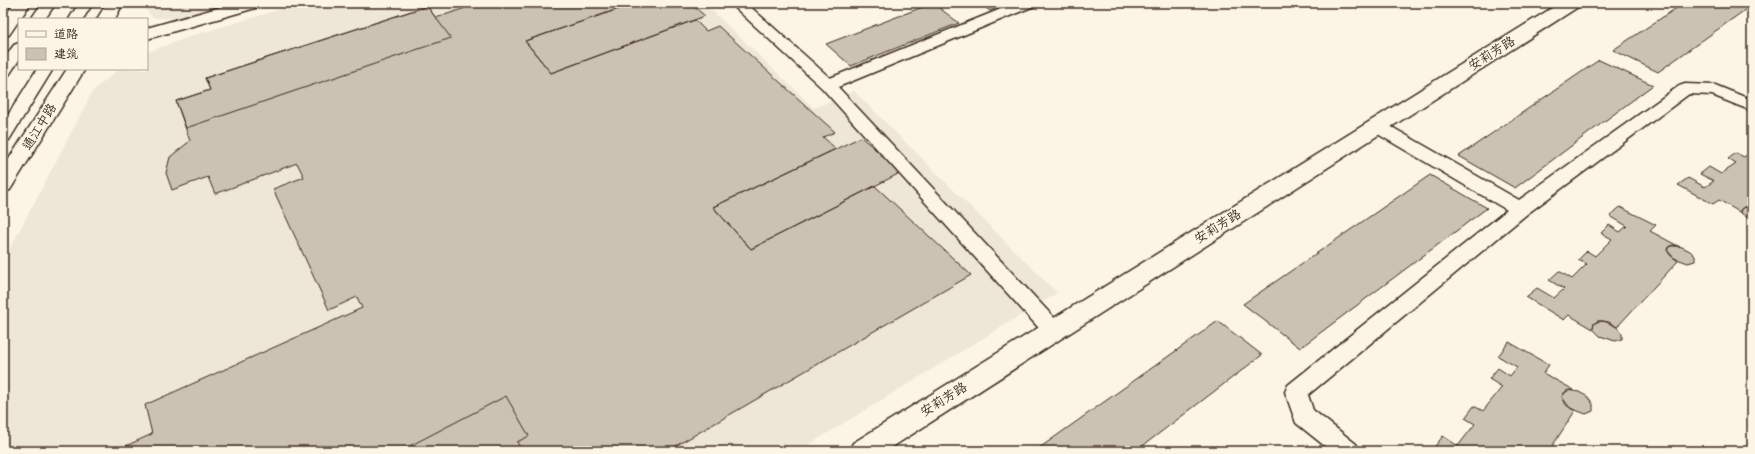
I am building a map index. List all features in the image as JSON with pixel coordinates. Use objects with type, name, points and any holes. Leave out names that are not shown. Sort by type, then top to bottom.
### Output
[{"type":"street","points":[[3,31],[23,3]]},
{"type":"street","points":[[107,18],[115,3]]},
{"type":"street","points":[[148,34],[253,3]]},
{"type":"street","name":"安莉芳路","points":[[863,451],[1572,3]]},
{"type":"street","name":"通江中路","points":[[3,185],[75,70]]},
{"type":"lane","points":[[39,18],[49,3]]},
{"type":"lane","points":[[77,18],[86,3]]},
{"type":"lane","points":[[737,3],[828,85],[1053,330]]},
{"type":"lane","points":[[828,85],[1029,3]]},
{"type":"lane","points":[[3,72],[18,50]]},
{"type":"lane","points":[[3,136],[44,70]]},
{"type":"lane","points":[[1348,451],[1304,416],[1296,392],[1520,209],[1685,89],[1715,90],[1752,106]]},
{"type":"lane","points":[[1377,126],[1520,209]]},
{"type":"shaded area","points":[[147,3],[230,3],[179,18],[153,18],[144,7]]},
{"type":"shaded area","points":[[302,3],[704,3],[814,108],[854,91],[1057,293],[798,451],[3,451],[3,262],[93,91],[118,70],[148,70],[148,52],[194,35]]},
{"type":"building","points":[[461,3],[636,3],[525,41],[551,73],[695,20],[706,31],[718,26],[835,132],[823,137],[836,149],[713,207],[751,249],[875,186],[971,275],[667,451],[115,451],[152,434],[145,405],[362,308],[357,297],[329,310],[273,189],[304,177],[297,163],[215,194],[208,177],[172,190],[166,173],[170,157],[190,141],[176,101],[210,90],[205,78],[427,6],[436,18],[465,8]]},
{"type":"building","points":[[636,3],[690,3],[705,16],[551,73],[525,41]]},
{"type":"building","points":[[933,3],[959,23],[851,66],[826,44]]},
{"type":"building","points":[[979,3],[1008,3],[990,11]]},
{"type":"building","points":[[1684,3],[1752,3],[1752,5],[1658,72],[1613,50]]},
{"type":"building","points":[[427,6],[451,38],[186,128],[176,101],[210,90],[205,78]]},
{"type":"building","points":[[1599,60],[1653,85],[1515,188],[1459,156]]},
{"type":"building","points":[[861,137],[902,172],[751,249],[713,207]]},
{"type":"building","points":[[1752,151],[1752,208],[1744,207],[1740,210],[1741,213],[1719,200],[1713,204],[1678,185],[1688,178],[1705,187],[1714,181],[1700,174],[1709,167],[1721,174],[1736,164],[1728,159],[1736,153],[1744,157]]},
{"type":"building","points":[[1430,175],[1487,208],[1300,348],[1243,304]]},
{"type":"building","points":[[1620,207],[1656,225],[1650,231],[1678,246],[1670,246],[1667,250],[1670,255],[1678,261],[1617,327],[1609,322],[1600,321],[1594,323],[1593,329],[1569,315],[1564,320],[1526,297],[1537,288],[1554,298],[1564,289],[1549,280],[1559,271],[1572,279],[1587,264],[1578,260],[1587,251],[1595,256],[1612,239],[1601,233],[1609,225],[1620,232],[1627,226],[1610,216]]},
{"type":"building","points":[[1744,207],[1752,208],[1752,221],[1741,213],[1740,210]]},
{"type":"building","points":[[1673,245],[1690,251],[1695,256],[1695,261],[1688,263],[1674,258],[1667,250],[1668,247]]},
{"type":"building","points":[[1218,321],[1262,355],[1136,451],[1035,451]]},
{"type":"building","points":[[1597,321],[1604,321],[1617,327],[1622,334],[1622,339],[1615,341],[1600,336],[1593,329],[1593,326]]},
{"type":"building","points":[[1509,342],[1549,365],[1543,373],[1574,390],[1566,391],[1562,397],[1566,405],[1575,411],[1549,451],[1432,450],[1443,436],[1458,446],[1475,424],[1465,418],[1474,406],[1483,411],[1502,387],[1489,379],[1498,368],[1510,376],[1517,367],[1498,356]]},
{"type":"building","points":[[1569,390],[1579,392],[1588,397],[1593,404],[1593,411],[1586,414],[1570,408],[1562,397],[1563,394]]},
{"type":"building","points":[[506,396],[529,436],[517,442],[522,451],[400,451]]}]
